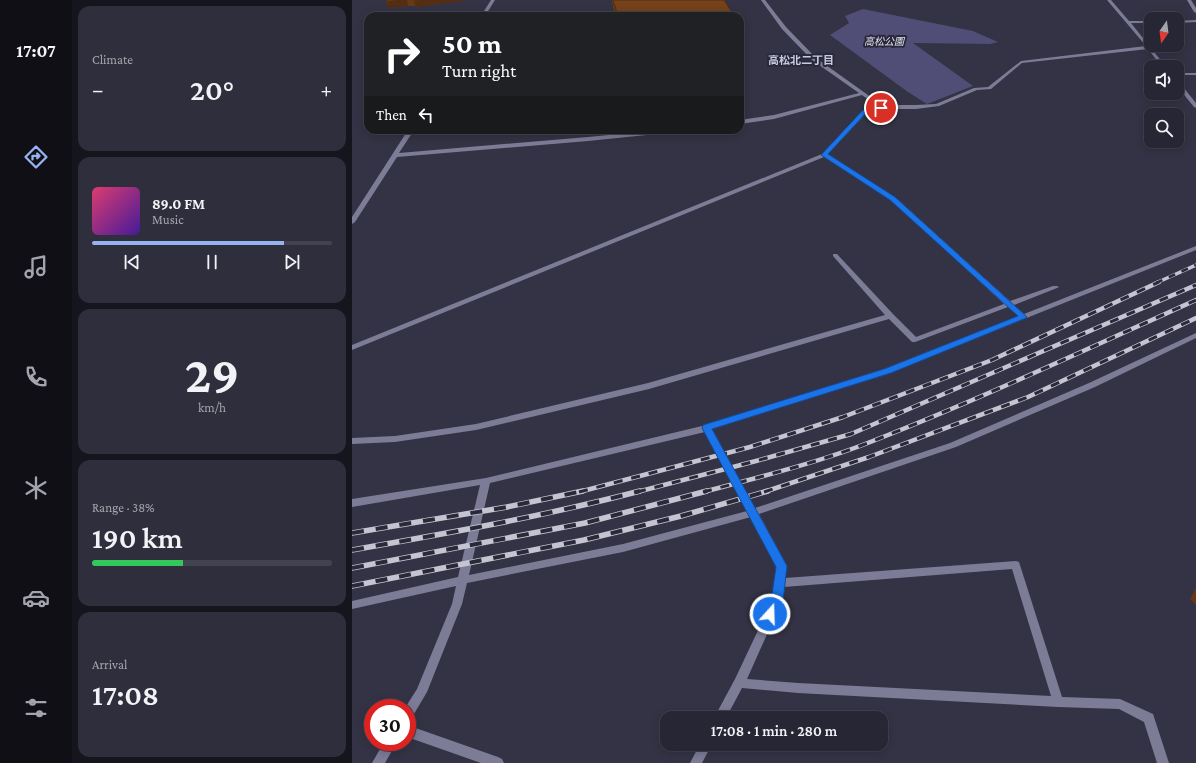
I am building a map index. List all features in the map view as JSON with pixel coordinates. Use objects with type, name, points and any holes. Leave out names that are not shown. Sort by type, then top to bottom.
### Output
[{"type":"street","points":[[486,12],[493,0]]},
{"type":"street","points":[[763,0],[784,28],[814,59],[863,93],[881,108]]},
{"type":"street","points":[[1109,0],[1144,41]]},
{"type":"street","points":[[1189,0],[1196,12]]},
{"type":"street","points":[[1184,22],[1196,21]]},
{"type":"street","points":[[1128,22],[1144,22]]},
{"type":"street","points":[[352,348],[824,155],[865,111],[881,108],[937,105],[976,89],[989,88],[1021,62],[1144,48]]},
{"type":"street","points":[[1184,74],[1196,74]]},
{"type":"street","points":[[1184,91],[1196,106]]},
{"type":"street","points":[[744,121],[774,117],[863,93]]},
{"type":"street","points":[[352,222],[409,134]]},
{"type":"street","points":[[395,156],[588,140],[641,134]]},
{"type":"street","points":[[824,155],[893,198],[1023,317]]},
{"type":"street","points":[[352,503],[486,481],[707,428],[888,371],[1196,248]]},
{"type":"street","points":[[835,255],[890,316],[915,340],[1011,305],[1055,287]]},
{"type":"street","points":[[352,442],[395,439],[476,427],[649,386],[890,316]]},
{"type":"street","points":[[352,605],[463,580],[623,548],[752,513],[953,445],[1092,385],[1196,335]]},
{"type":"street","points":[[707,428],[782,566],[777,601],[739,683],[724,711]]},
{"type":"street","points":[[416,700],[421,692],[458,604],[486,481]]},
{"type":"street","points":[[779,583],[1016,565],[1058,702]]},
{"type":"street","points":[[739,683],[798,688],[1120,704],[1149,718],[1163,763]]},
{"type":"street","points":[[416,734],[498,763]]},
{"type":"street","points":[[378,763],[385,751]]},
{"type":"street","points":[[696,763],[702,751]]},
{"type":"green space","name":"高松公園","points":[[863,9],[973,31],[998,42],[990,44],[913,43],[973,86],[927,104],[908,92],[830,35],[849,23],[845,16]]},
{"type":"building","points":[[386,0],[402,0],[387,2]]},
{"type":"building","points":[[613,0],[724,0],[732,12],[617,12]]},
{"type":"railway","points":[[1156,283],[1196,265]]},
{"type":"railway","points":[[582,491],[750,447],[843,417],[992,360],[1159,282]]},
{"type":"railway","points":[[637,492],[756,461],[851,434],[1196,285]]},
{"type":"railway","points":[[703,492],[802,465],[860,446],[987,394],[1196,300]]},
{"type":"railway","points":[[764,492],[869,457],[1028,397],[1196,318]]},
{"type":"railway","points":[[352,533],[507,507],[582,491]]},
{"type":"railway","points":[[352,550],[533,516],[640,491]]},
{"type":"railway","points":[[352,568],[585,523],[707,491]]},
{"type":"railway","points":[[352,586],[584,540],[681,516],[768,491]]},
{"type":"district","name":"高松北二丁目","points":[[801,60]]},
{"type":"route","points":[[770,614],[777,601],[782,566],[707,428],[888,371],[1023,317],[893,198],[824,155],[865,111],[881,108]]}]
